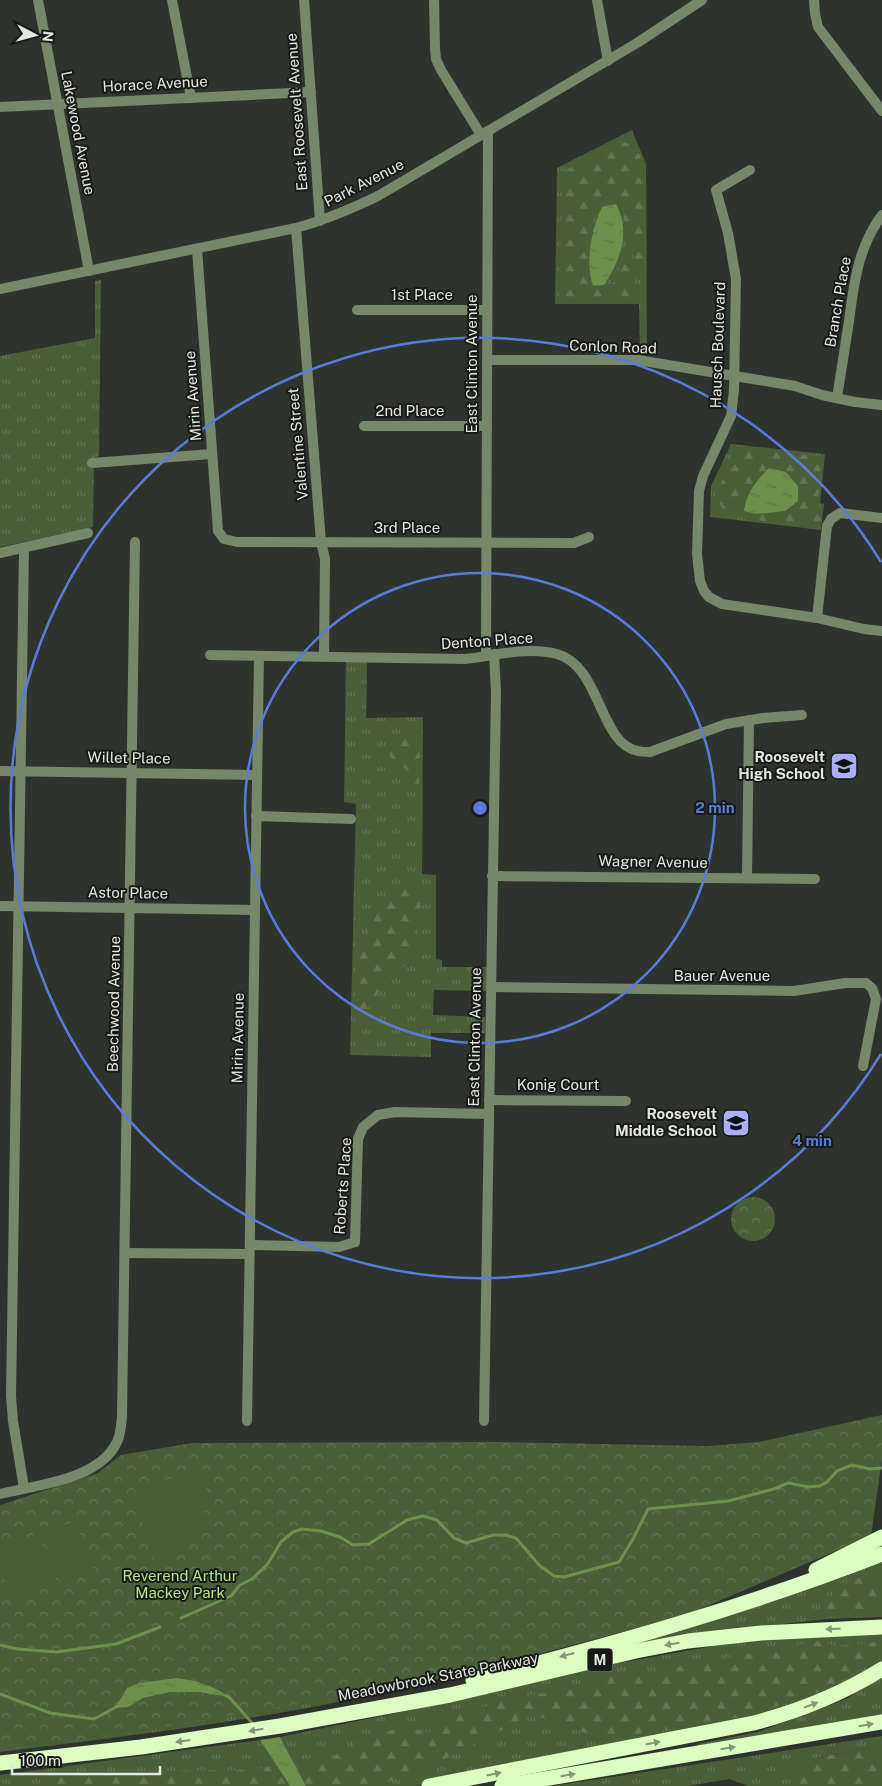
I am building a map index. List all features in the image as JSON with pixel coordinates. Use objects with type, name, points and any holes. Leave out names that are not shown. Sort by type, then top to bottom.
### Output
[{"type":"highway","points":[[714,1612],[821,1568],[882,1537]]},
{"type":"highway","points":[[322,1718],[580,1652],[765,1597],[882,1554]]},
{"type":"highway","name":"Meadowbrook State Parkway","points":[[0,1763],[141,1747],[280,1726],[450,1695],[680,1642],[760,1633],[882,1627]]},
{"type":"highway","points":[[429,1786],[754,1723],[787,1714],[818,1702],[847,1689],[882,1669]]},
{"type":"highway","points":[[502,1786],[882,1722]]},
{"type":"street","name":"Lakewood Avenue","points":[[38,0],[89,271]]},
{"type":"street","name":"East Roosevelt Avenue","points":[[304,0],[320,221]]},
{"type":"street","points":[[434,0],[436,59],[441,70],[484,133]]},
{"type":"street","points":[[597,0],[608,61]]},
{"type":"street","name":"Park Avenue","points":[[0,289],[296,228],[320,221],[378,196],[637,44],[702,0]]},
{"type":"street","points":[[814,0],[818,26],[882,111]]},
{"type":"street","points":[[173,1],[191,98]]},
{"type":"street","name":"Horace Avenue","points":[[0,107],[311,92]]},
{"type":"street","name":"East Clinton Avenue","points":[[484,133],[488,360],[486,597],[490,655],[496,692],[484,1421]]},
{"type":"street","name":"Hausch Boulevard","points":[[750,170],[716,190],[728,233],[736,279],[737,312],[734,390],[731,416],[703,476],[699,492],[697,554],[700,581],[709,597],[722,604],[816,618],[864,629],[882,631]]},
{"type":"street","name":"Branch Place","points":[[838,398],[856,271],[864,245],[874,226],[882,216]]},
{"type":"street","name":"Valentine Street","points":[[296,228],[322,542],[325,559],[324,657]]},
{"type":"street","name":"Mirin Avenue","points":[[197,249],[218,531],[224,539]]},
{"type":"street","name":"1st Place","points":[[357,310],[487,310]]},
{"type":"street","name":"Conlon Road","points":[[488,360],[638,360],[795,386],[822,395],[882,405]]},
{"type":"street","name":"2nd Place","points":[[364,426],[487,426]]},
{"type":"street","points":[[92,463],[212,454]]},
{"type":"street","points":[[816,618],[827,526],[831,519],[840,513],[882,518]]},
{"type":"street","points":[[0,553],[88,534]]},
{"type":"street","name":"3rd Place","points":[[224,539],[236,542],[574,543],[589,537]]},
{"type":"street","name":"Beechwood Avenue","points":[[24,1488],[54,1482],[88,1470],[104,1461],[117,1442],[122,1424],[135,542]]},
{"type":"street","points":[[0,1494],[24,1488],[13,1422],[11,1396],[24,548]]},
{"type":"street","name":"Denton Place","points":[[210,655],[465,660],[521,652],[557,654],[571,661],[585,676],[615,734],[625,745],[637,751],[650,752],[726,724],[802,715]]},
{"type":"street","name":"Mirin Avenue","points":[[247,1421],[258,656]]},
{"type":"street","points":[[747,878],[749,720]]},
{"type":"street","name":"Willet Place","points":[[0,771],[257,775]]},
{"type":"street","points":[[256,816],[352,818]]},
{"type":"street","name":"Wagner Avenue","points":[[492,876],[815,879]]},
{"type":"street","name":"Astor Place","points":[[0,906],[255,910]]},
{"type":"street","name":"Bauer Avenue","points":[[491,987],[794,991],[845,983],[866,983],[872,988],[876,999],[863,1066]]},
{"type":"street","name":"Konig Court","points":[[489,1100],[626,1101]]},
{"type":"street","name":"Roberts Place","points":[[125,1253],[339,1248],[355,1242],[358,1139],[363,1128],[378,1115],[395,1112],[489,1114]]},
{"type":"green space","points":[[632,130],[646,164],[647,354],[640,354],[639,304],[555,304],[557,168]]},
{"type":"green space","points":[[618,142],[632,144],[639,154],[644,170],[644,268],[641,269],[631,245],[622,202],[609,202],[596,212],[590,279],[600,291],[615,282],[626,245],[635,274],[632,296],[615,300],[563,301],[560,298],[562,178],[566,170]]},
{"type":"green space","points":[[101,280],[99,456],[94,458],[93,527],[0,547],[0,356],[95,338],[95,281]]},
{"type":"green space","points":[[731,444],[825,454],[820,503],[824,504],[821,530],[710,517],[711,486]]},
{"type":"green space","points":[[735,449],[819,456],[821,458],[818,503],[822,513],[820,525],[815,527],[740,518],[788,510],[792,495],[750,508],[725,511],[720,505],[717,493]]},
{"type":"green space","points":[[346,661],[367,662],[366,718],[423,717],[422,874],[436,875],[436,959],[442,960],[442,967],[487,967],[486,991],[434,990],[433,1015],[485,1017],[485,1033],[431,1033],[431,1057],[350,1055],[356,804],[344,802]]},
{"type":"green space","points":[[411,732],[420,739],[419,803],[408,772],[399,763],[392,760],[389,753],[392,744],[397,739]]},
{"type":"green space","points":[[402,886],[415,889],[422,896],[413,959],[387,981],[371,1002],[354,1040],[356,968],[365,935],[384,903]]},
{"type":"green space","points":[[753,1197],[765,1201],[771,1207],[775,1219],[771,1231],[765,1237],[753,1241],[741,1237],[735,1231],[731,1219],[735,1207],[741,1201]]},
{"type":"green space","name":"Reverend Arthur Mackey Park","points":[[882,1415],[882,1459],[871,1536],[686,1615],[490,1663],[329,1699],[61,1744],[0,1750],[0,1505],[98,1473],[121,1455],[192,1443],[491,1442],[708,1446],[758,1442]]},
{"type":"green space","points":[[202,1468],[208,1496],[201,1525],[184,1550],[158,1569],[134,1497],[136,1491]]},
{"type":"green space","points":[[76,1521],[94,1571],[60,1583],[42,1533]]},
{"type":"green space","points":[[38,1534],[57,1582],[11,1599],[0,1568],[0,1548]]},
{"type":"green space","points":[[882,1559],[882,1617],[826,1619],[705,1633],[598,1656]]},
{"type":"green space","points":[[882,1571],[882,1611],[819,1615],[829,1605],[836,1585]]},
{"type":"green space","points":[[704,1610],[464,1673],[318,1706],[199,1726],[0,1752],[0,1745]]},
{"type":"green space","points":[[882,1633],[882,1662],[836,1690],[769,1716],[416,1786],[306,1786],[280,1737],[468,1698],[603,1666],[740,1641]]},
{"type":"green space","points":[[819,1641],[826,1644],[841,1645],[882,1641],[882,1657],[820,1692],[748,1716],[607,1739],[569,1728],[533,1714],[443,1760],[378,1786],[306,1786],[294,1762],[333,1757],[367,1736],[405,1727],[433,1733],[438,1715],[463,1712],[530,1695],[584,1688],[611,1675],[636,1674]]},
{"type":"green space","points":[[882,1677],[882,1717],[705,1747],[697,1744],[758,1732],[846,1699]]},
{"type":"green space","points":[[882,1736],[882,1745],[805,1760],[792,1786],[748,1786],[729,1779],[688,1786],[553,1786]]},
{"type":"green space","points":[[260,1740],[290,1786],[0,1786],[0,1775]]},
{"type":"green space","points":[[882,1745],[882,1786],[792,1786],[792,1774],[805,1760]]},
{"type":"green space","points":[[274,1764],[288,1786],[37,1786],[58,1777],[147,1771],[241,1770],[264,1768]]},
{"type":"water","points":[[616,204],[623,225],[622,246],[615,265],[604,285],[593,286],[589,257],[595,225],[602,207]]},
{"type":"water","points":[[769,468],[786,472],[798,486],[798,501],[785,511],[756,514],[744,511],[752,488]]},
{"type":"water","points":[[177,1678],[204,1684],[217,1689],[229,1697],[199,1692],[170,1692],[143,1698],[128,1707],[115,1708],[127,1688],[139,1683]]},
{"type":"water","points":[[280,1737],[306,1786],[290,1786],[260,1740]]},
{"type":"waterway","points":[[181,1618],[231,1596],[240,1585],[252,1579],[267,1565],[281,1542],[293,1532],[302,1529],[321,1531],[340,1537],[353,1545],[369,1544],[407,1520],[423,1516],[437,1520],[454,1538],[466,1543],[493,1535],[505,1535],[516,1538],[540,1566],[554,1576],[564,1577],[619,1562],[648,1509],[728,1501],[774,1489],[788,1483],[809,1487],[820,1486],[827,1482],[837,1471],[852,1465],[870,1469],[882,1468]]},
{"type":"waterway","points":[[0,1645],[18,1649],[56,1652],[116,1644],[160,1627]]},
{"type":"waterway","points":[[0,1694],[50,1713],[94,1719],[118,1706]]},
{"type":"waterway","points":[[226,1696],[254,1725]]},
{"type":"place","name":"Roosevelt High School","points":[[844,766]]},
{"type":"place","name":"Roosevelt Middle School","points":[[736,1123]]}]
